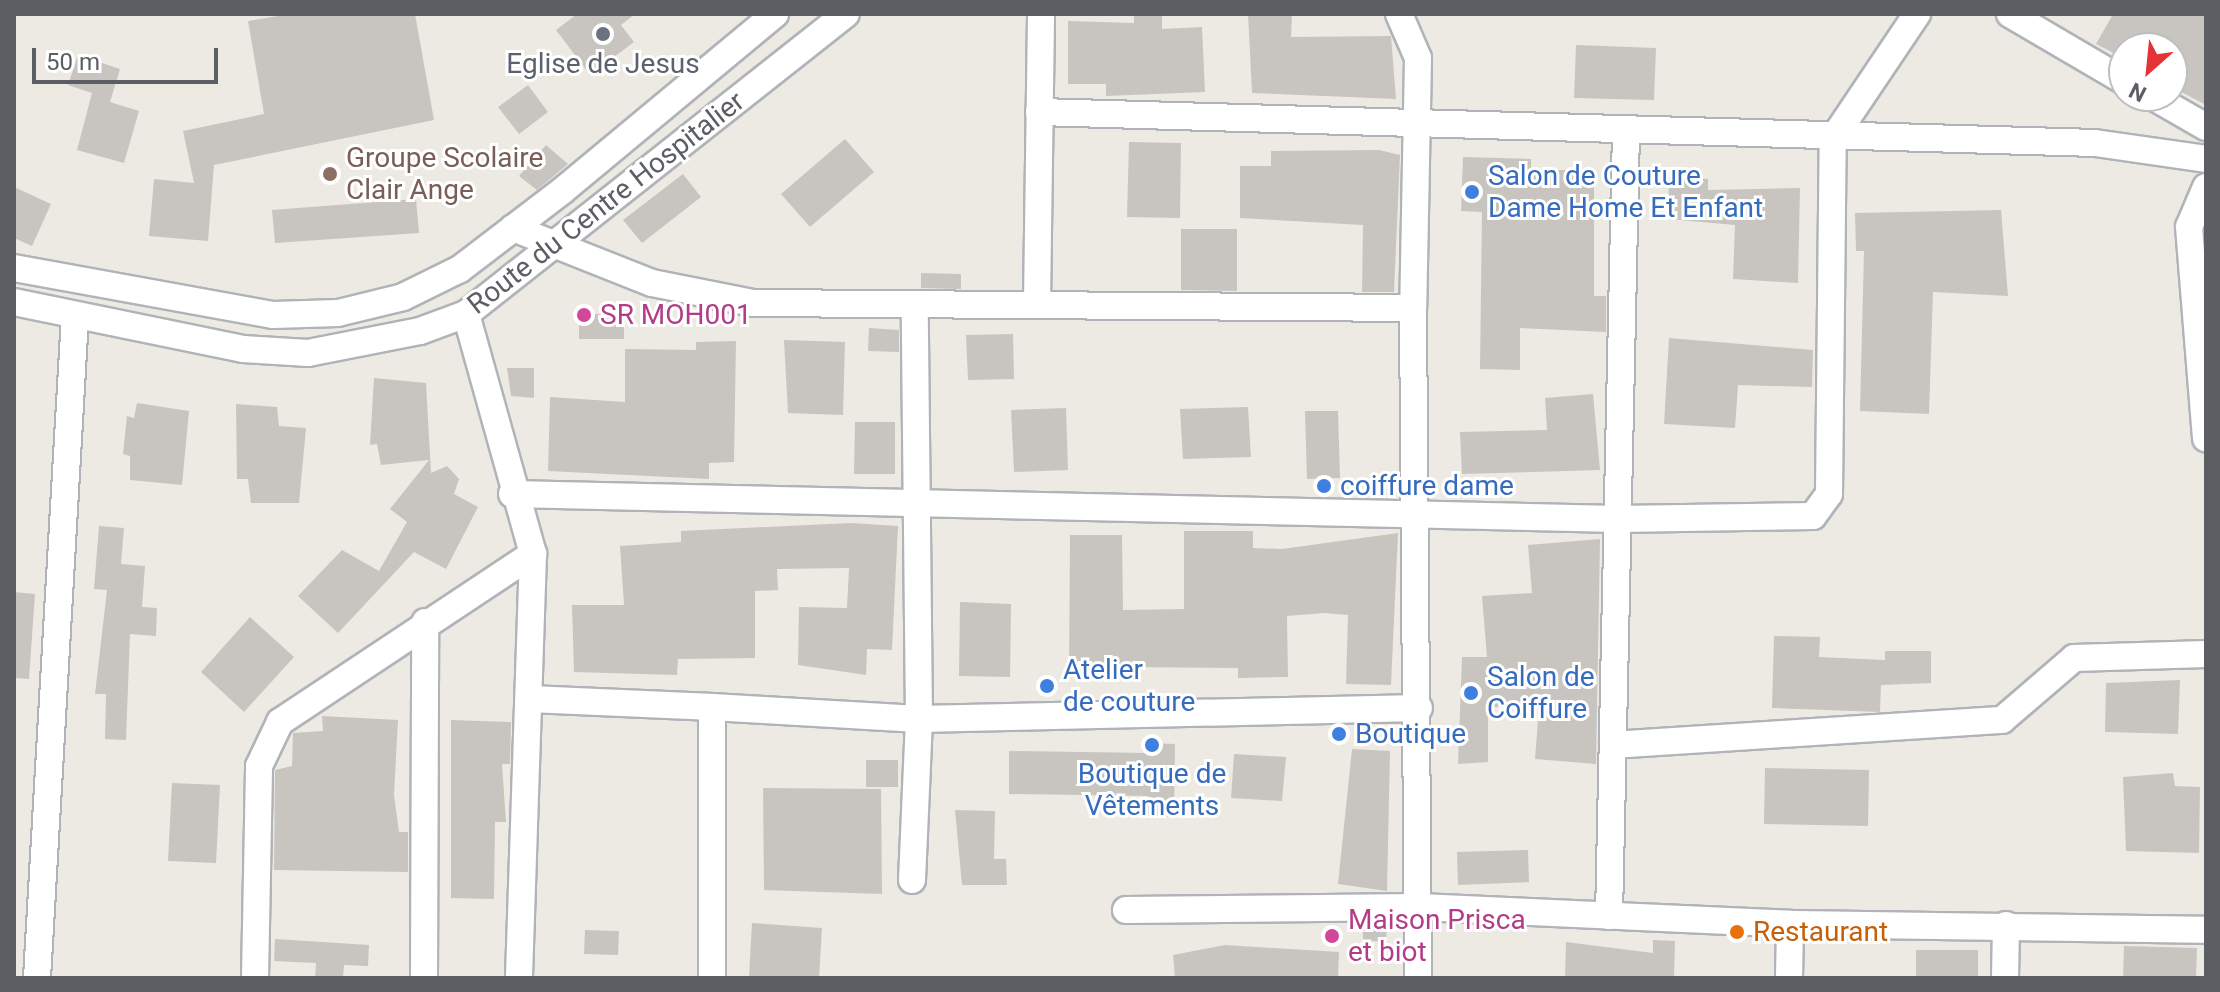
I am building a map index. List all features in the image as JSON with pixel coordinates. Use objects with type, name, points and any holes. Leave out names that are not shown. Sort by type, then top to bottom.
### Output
[{"type":"street","name":"Route du Centre Hospitalier","points":[[14,268],[273,315],[338,313],[403,297],[460,269],[775,14]]},
{"type":"street","name":"Route du Centre Hospitalier","points":[[14,302],[243,349],[308,353],[420,331],[466,314],[555,247],[846,14]]},
{"type":"street","points":[[1037,303],[1041,14]]},
{"type":"street","points":[[1399,14],[1414,35],[1418,58],[1414,123],[1413,308],[1419,708],[1418,978]]},
{"type":"street","points":[[512,494],[1618,519],[1777,521],[1813,516],[1829,494],[1833,139],[1917,14]]},
{"type":"street","points":[[2010,14],[2108,72]]},
{"type":"street","points":[[1039,112],[1833,139],[2095,143],[2206,159]]},
{"type":"street","points":[[2180,112],[2206,127]]},
{"type":"street","points":[[1609,916],[1626,131]]},
{"type":"street","points":[[2206,187],[2189,227],[2206,438]]},
{"type":"street","points":[[513,228],[652,283],[753,303],[915,308],[1037,303],[1413,308]]},
{"type":"street","points":[[912,880],[919,719],[915,308]]},
{"type":"street","points":[[466,314],[512,494],[533,554],[531,699],[519,978]]},
{"type":"street","points":[[37,978],[75,316]]},
{"type":"street","points":[[255,978],[259,766],[267,744],[295,706],[533,554]]},
{"type":"street","points":[[424,978],[425,622]]},
{"type":"street","points":[[1613,745],[2002,720],[2074,658],[2206,654]]},
{"type":"street","points":[[531,699],[919,719],[1419,708]]},
{"type":"street","points":[[712,707],[712,978]]},
{"type":"street","points":[[1126,910],[1420,907],[1790,924],[2206,930]]},
{"type":"street","points":[[1789,978],[1790,924]]},
{"type":"street","points":[[2005,978],[2006,925]]},
{"type":"building","points":[[290,14],[415,14],[434,120],[214,165],[208,241],[149,236],[154,179],[194,183],[183,131],[264,114],[248,21]]},
{"type":"building","points":[[577,14],[635,14],[621,25],[634,42],[590,75],[556,30]]},
{"type":"building","points":[[1134,14],[1162,14],[1162,29],[1202,27],[1205,92],[1106,96],[1106,84],[1068,84],[1068,21],[1134,23]]},
{"type":"building","points":[[1248,14],[1292,14],[1291,37],[1391,36],[1396,99],[1252,93]]},
{"type":"building","points":[[2113,14],[2206,14],[2206,105],[2188,95],[2188,32],[2108,32],[2108,50],[2096,44]]},
{"type":"building","points":[[1576,45],[1656,48],[1654,100],[1574,98]]},
{"type":"building","points":[[78,55],[120,69],[110,102],[139,111],[124,163],[77,150],[92,93],[68,85]]},
{"type":"building","points":[[528,85],[548,112],[519,134],[498,107]]},
{"type":"building","points":[[845,139],[874,172],[810,227],[781,194]]},
{"type":"building","points":[[1129,142],[1181,143],[1180,218],[1127,217]]},
{"type":"building","points":[[546,145],[568,164],[537,190],[519,176]]},
{"type":"building","points":[[1379,150],[1400,155],[1394,292],[1362,292],[1363,225],[1240,218],[1240,166],[1271,166],[1271,151]]},
{"type":"building","points":[[1463,157],[1531,159],[1531,170],[1594,170],[1594,296],[1606,296],[1606,332],[1520,328],[1520,370],[1480,369],[1482,212],[1461,211]]},
{"type":"building","points":[[683,174],[701,197],[642,243],[623,220]]},
{"type":"building","points":[[1669,177],[1708,179],[1708,190],[1800,188],[1798,283],[1733,279],[1735,225],[1668,219]]},
{"type":"building","points":[[14,187],[51,204],[32,246],[14,238]]},
{"type":"building","points":[[416,199],[419,233],[275,243],[272,210]]},
{"type":"building","points":[[2001,210],[2008,296],[1933,292],[1929,414],[1860,411],[1864,251],[1856,251],[1855,213]]},
{"type":"building","points":[[1181,229],[1237,229],[1237,291],[1181,290]]},
{"type":"building","points":[[921,273],[961,274],[961,289],[921,288]]},
{"type":"building","points":[[579,314],[624,314],[624,339],[579,339]]},
{"type":"building","points":[[869,328],[899,330],[899,352],[868,351]]},
{"type":"building","points":[[1013,334],[1014,379],[968,380],[966,335]]},
{"type":"building","points":[[1669,338],[1813,350],[1812,387],[1738,385],[1735,428],[1664,424]]},
{"type":"building","points":[[784,340],[845,342],[843,415],[788,413]]},
{"type":"building","points":[[736,341],[734,462],[709,463],[709,479],[548,471],[550,397],[625,402],[625,349],[696,350],[696,342]]},
{"type":"building","points":[[507,368],[534,368],[534,398],[511,396]]},
{"type":"building","points":[[374,378],[426,383],[431,473],[447,466],[459,479],[454,494],[478,507],[446,569],[414,552],[338,633],[298,596],[342,550],[379,571],[407,522],[390,509],[429,460],[381,465],[377,444],[370,445]]},
{"type":"building","points":[[1593,394],[1600,470],[1462,474],[1460,432],[1547,430],[1545,398]]},
{"type":"building","points":[[137,403],[189,411],[182,485],[130,480],[130,456],[123,454],[127,416],[134,418]]},
{"type":"building","points":[[236,404],[277,407],[279,426],[306,428],[299,503],[251,503],[248,479],[237,479]]},
{"type":"building","points":[[1248,407],[1251,457],[1183,459],[1180,409]]},
{"type":"building","points":[[1066,408],[1068,470],[1014,472],[1011,410]]},
{"type":"building","points":[[1305,411],[1338,411],[1340,478],[1307,479]]},
{"type":"building","points":[[855,422],[895,422],[895,474],[854,474]]},
{"type":"building","points":[[851,523],[898,526],[892,650],[867,649],[866,675],[798,665],[799,607],[847,608],[849,568],[777,569],[778,590],[755,591],[755,658],[678,659],[677,675],[574,672],[572,605],[624,605],[620,546],[681,542],[681,531]]},
{"type":"building","points":[[99,526],[124,528],[121,564],[145,566],[142,607],[157,608],[156,636],[130,634],[126,740],[105,739],[106,694],[95,694],[107,590],[94,589]]},
{"type":"building","points":[[1184,531],[1253,531],[1253,548],[1282,549],[1398,533],[1391,685],[1346,684],[1348,615],[1324,613],[1287,616],[1288,677],[1238,678],[1238,668],[1120,667],[1119,677],[1069,677],[1070,535],[1122,535],[1123,610],[1184,609]]},
{"type":"building","points":[[1600,539],[1596,764],[1535,759],[1539,707],[1488,707],[1488,762],[1458,764],[1462,657],[1487,657],[1482,596],[1532,593],[1528,545]]},
{"type":"building","points":[[14,592],[35,594],[29,679],[14,678]]},
{"type":"building","points":[[960,602],[1011,604],[1010,677],[959,676]]},
{"type":"building","points":[[250,617],[294,657],[244,712],[201,672]]},
{"type":"building","points":[[1774,636],[1820,637],[1819,657],[1885,660],[1885,651],[1931,651],[1931,683],[1881,685],[1880,712],[1772,708]]},
{"type":"building","points":[[2180,680],[2178,734],[2105,732],[2106,683]]},
{"type":"building","points":[[322,716],[398,720],[394,795],[399,832],[408,832],[408,872],[274,870],[275,770],[292,766],[293,733],[323,731]]},
{"type":"building","points":[[451,720],[511,722],[510,764],[502,764],[506,822],[495,822],[494,899],[451,898]]},
{"type":"building","points":[[1149,743],[1175,744],[1174,817],[1147,816],[1148,796],[1009,794],[1009,751],[1149,753]]},
{"type":"building","points":[[1352,749],[1390,751],[1387,891],[1338,884]]},
{"type":"building","points":[[1234,754],[1286,757],[1282,801],[1231,798]]},
{"type":"building","points":[[866,760],[898,760],[898,787],[866,787]]},
{"type":"building","points":[[1765,768],[1869,770],[1868,826],[1764,824]]},
{"type":"building","points":[[2173,773],[2175,786],[2200,787],[2199,853],[2126,851],[2123,777]]},
{"type":"building","points":[[172,783],[220,785],[216,863],[168,861]]},
{"type":"building","points":[[763,788],[881,789],[882,894],[764,890]]},
{"type":"building","points":[[955,810],[995,811],[994,859],[1006,859],[1007,885],[962,885]]},
{"type":"building","points":[[1528,850],[1529,882],[1458,885],[1457,852]]},
{"type":"building","points":[[752,923],[822,928],[819,978],[749,978]]},
{"type":"building","points":[[1387,923],[1386,941],[1363,941],[1363,924]]},
{"type":"building","points":[[585,930],[619,931],[618,955],[584,954]]},
{"type":"building","points":[[275,939],[369,945],[368,966],[344,965],[343,978],[315,978],[316,963],[274,961]]},
{"type":"building","points":[[1653,940],[1675,941],[1674,978],[1565,978],[1566,942],[1653,953]]},
{"type":"building","points":[[1225,945],[1339,952],[1338,978],[1175,978],[1173,955]]},
{"type":"building","points":[[2124,946],[2197,948],[2196,978],[2123,978]]},
{"type":"building","points":[[1916,950],[1978,950],[1978,978],[1916,978]]},
{"type":"place","name":"Eglise de Jesus","points":[[603,34]]},
{"type":"place","name":"Groupe Scolaire Clair Ange","points":[[330,174]]},
{"type":"place","name":"Salon de Couture Dame Home Et Enfant","points":[[1472,192]]},
{"type":"place","name":"SR MOH001","points":[[584,315]]},
{"type":"place","name":"coiffure dame","points":[[1324,486]]},
{"type":"place","name":"Atelier de couture","points":[[1047,686]]},
{"type":"place","name":"Salon de Coiffure","points":[[1471,693]]},
{"type":"place","name":"Boutique","points":[[1339,734]]},
{"type":"place","name":"Boutique de Vêtements","points":[[1152,745]]},
{"type":"place","name":"Restaurant","points":[[1737,932]]},
{"type":"place","name":"Maison Prisca et biot","points":[[1332,936]]}]
